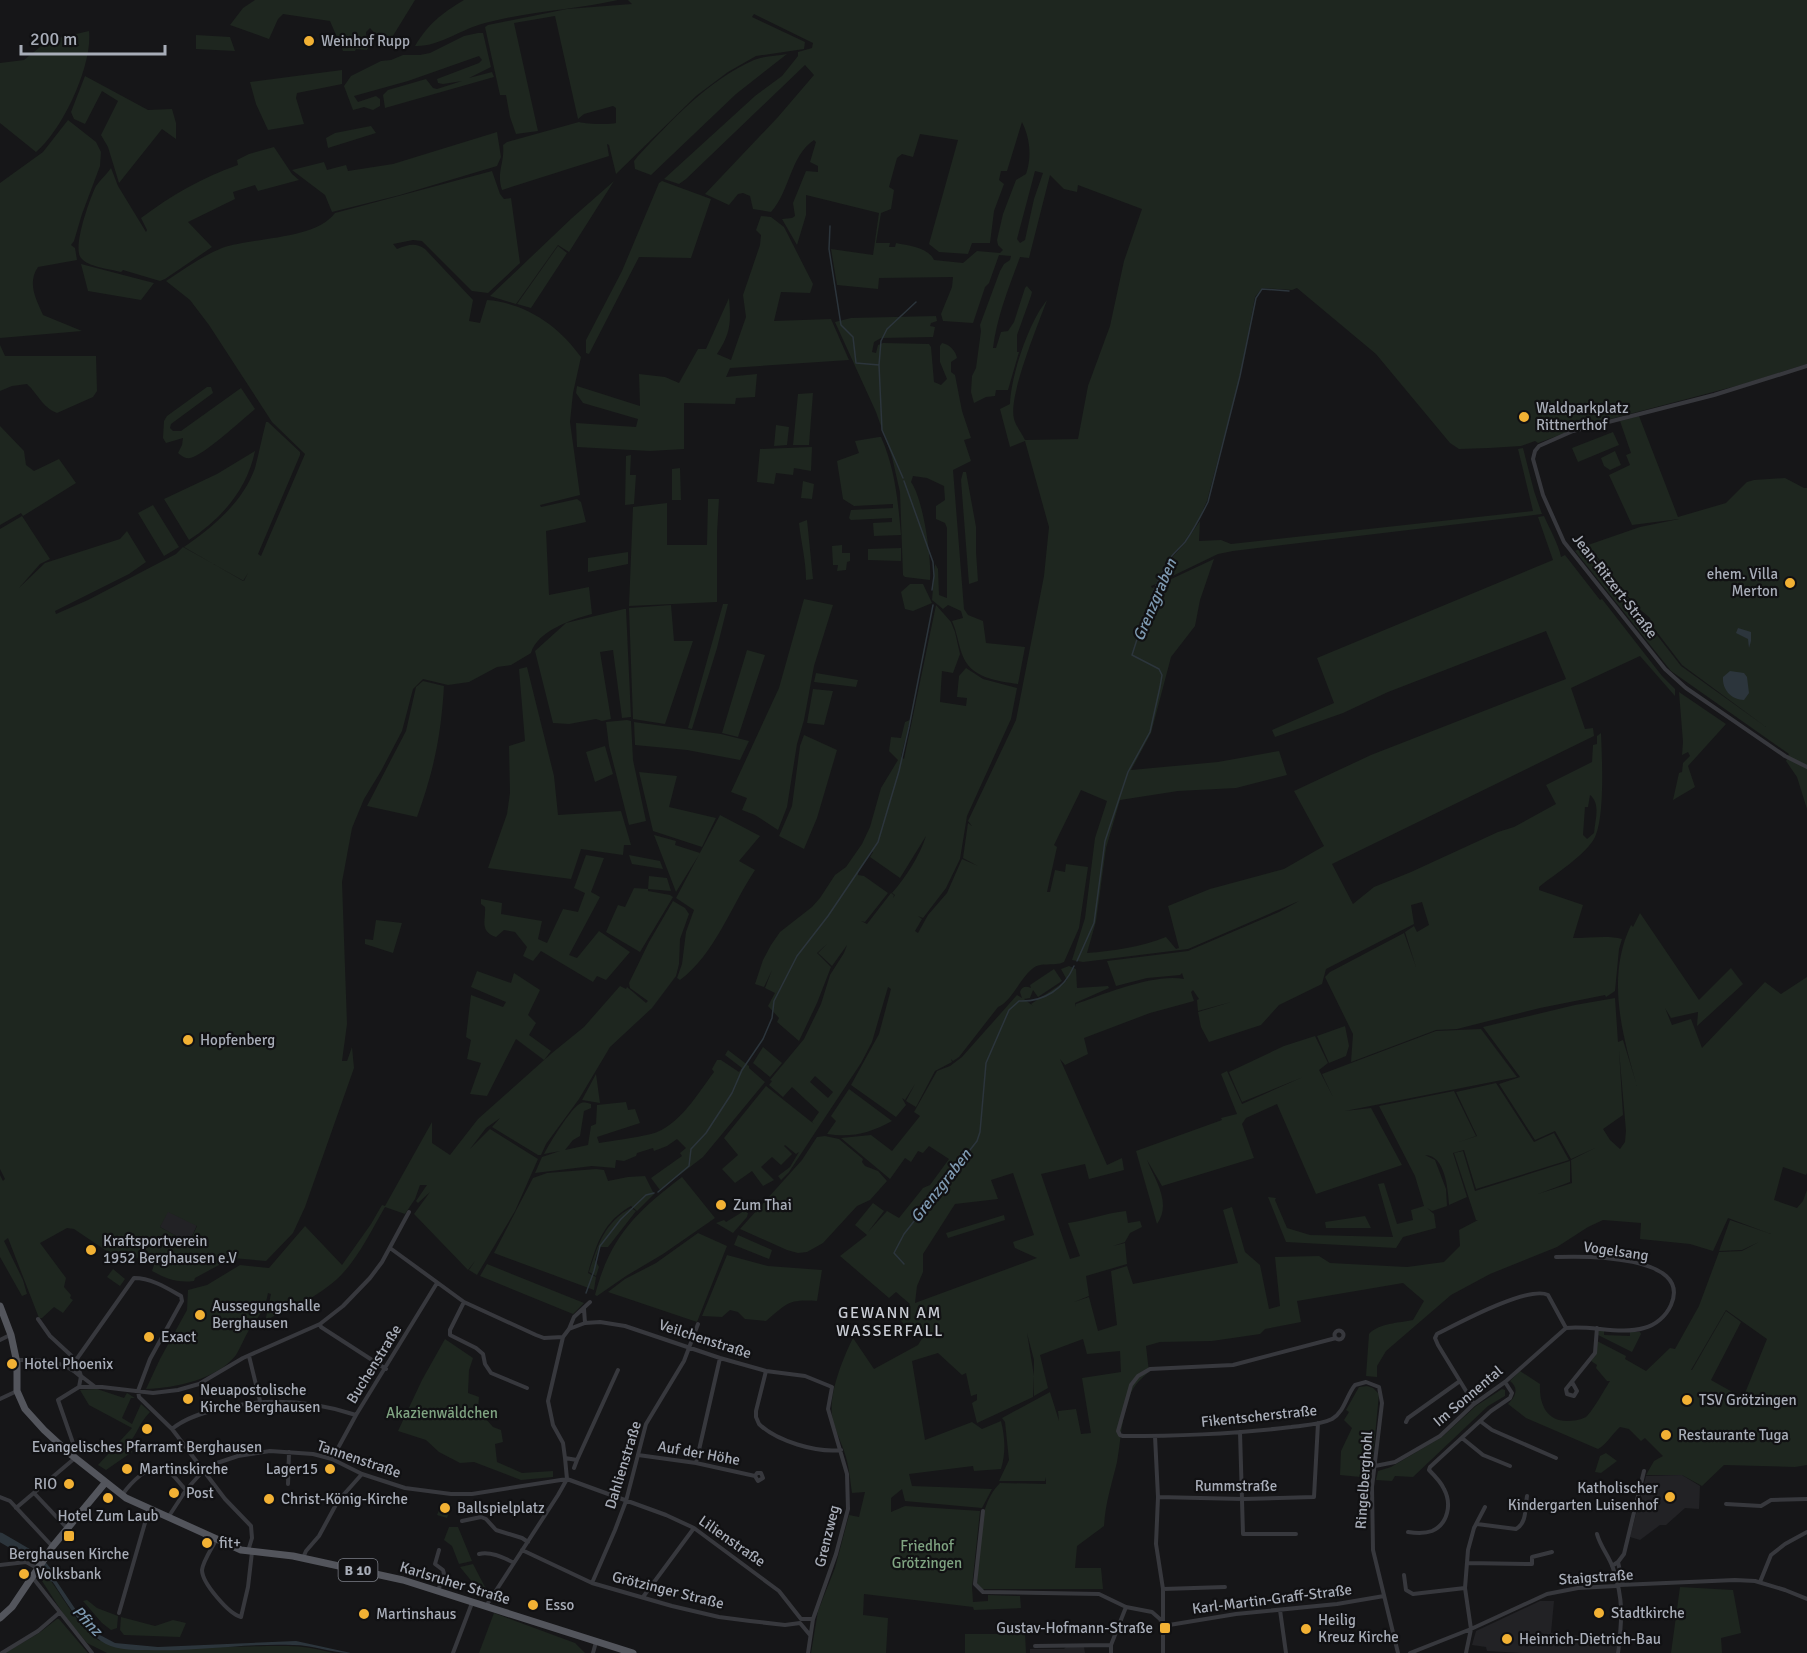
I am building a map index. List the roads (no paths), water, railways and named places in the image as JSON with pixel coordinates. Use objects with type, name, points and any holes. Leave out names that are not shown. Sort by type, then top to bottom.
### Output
[{"type":"main road","name":"Karlsruher Straße","points":[[0,1306],[11,1335],[16,1360],[17,1391],[21,1402],[32,1418],[72,1455],[121,1495],[233,1548],[303,1558],[403,1580],[597,1641]]},
{"type":"main road","points":[[0,1618],[12,1607],[53,1546],[105,1483]]},
{"type":"main road","name":"B 10","points":[[597,1641],[633,1653]]},
{"type":"street","name":"Jean-Ritzert-Straße","points":[[1807,366],[1714,395],[1572,431],[1539,446],[1533,459],[1543,495],[1564,542],[1665,669],[1686,687],[1785,756],[1807,767]]},
{"type":"street","points":[[16,1508],[72,1455],[73,1443],[58,1400],[79,1387],[94,1386],[163,1392],[199,1384],[249,1356],[320,1324],[343,1306],[370,1278],[390,1248],[409,1212]]},
{"type":"street","points":[[390,1248],[464,1302],[544,1338],[563,1337]]},
{"type":"street","name":"Vogelsang","points":[[1556,1257],[1591,1257],[1636,1263],[1658,1269],[1666,1274],[1673,1282],[1675,1289],[1670,1308],[1655,1323],[1636,1330],[1566,1328]]},
{"type":"street","points":[[76,1360],[134,1278],[148,1280],[181,1296],[183,1301],[150,1359],[138,1391],[138,1397],[172,1429],[225,1499],[251,1526],[248,1587],[241,1617],[236,1616],[219,1600],[204,1579],[202,1570],[216,1540]]},
{"type":"street","name":"Buchenstraße","points":[[332,1459],[356,1415],[437,1283]]},
{"type":"street","points":[[1474,1404],[1438,1345],[1436,1336],[1473,1316],[1518,1297],[1544,1293],[1548,1295],[1566,1328]]},
{"type":"street","points":[[464,1302],[449,1333],[451,1336],[483,1354],[485,1364],[491,1373],[527,1388]]},
{"type":"street","points":[[486,1606],[567,1479],[563,1443],[553,1425],[548,1401],[563,1337],[574,1317],[590,1302]]},
{"type":"street","points":[[584,1308],[585,1323]]},
{"type":"street","points":[[38,1319],[50,1336],[76,1360],[81,1376],[79,1387]]},
{"type":"street","name":"Veilchenstraße","points":[[569,1329],[585,1323],[600,1322],[625,1326],[720,1358],[766,1371],[806,1376],[832,1387]]},
{"type":"street","name":"Dahlienstraße","points":[[592,1583],[626,1501],[646,1424],[684,1361],[698,1323]]},
{"type":"street","points":[[320,1324],[321,1327],[386,1369]]},
{"type":"street","name":"Im Sonnental","points":[[1375,1466],[1395,1462],[1440,1436],[1474,1404],[1505,1382],[1566,1328]]},
{"type":"street","points":[[1572,1382],[1595,1353],[1597,1328]]},
{"type":"street","points":[[0,1340],[11,1335]]},
{"type":"street","name":"Fikentscherstraße","points":[[1336,1338],[1233,1365],[1159,1367],[1143,1372],[1131,1385],[1119,1426],[1120,1435],[1155,1436],[1240,1432],[1318,1423],[1330,1420],[1340,1413],[1355,1385],[1360,1382],[1372,1383]]},
{"type":"street","points":[[249,1356],[260,1401]]},
{"type":"street","points":[[696,1463],[720,1358]]},
{"type":"street","points":[[16,1360],[58,1363],[71,1367],[94,1386]]},
{"type":"street","points":[[574,1468],[618,1370]]},
{"type":"street","points":[[766,1371],[756,1411],[759,1425],[792,1442],[817,1449],[841,1450]]},
{"type":"street","points":[[1406,1422],[1408,1418],[1460,1381]]},
{"type":"street","points":[[1408,1532],[1432,1531],[1442,1523],[1448,1510],[1448,1498],[1430,1467],[1491,1411],[1510,1398],[1512,1393],[1505,1382]]},
{"type":"street","name":"Ringelberghohl","points":[[1372,1383],[1379,1387],[1382,1394],[1372,1487],[1373,1550],[1398,1653]]},
{"type":"street","name":"Grenzweg","points":[[808,1653],[813,1619],[831,1573],[846,1518],[848,1484],[841,1450],[828,1409],[832,1387]]},
{"type":"street","points":[[0,1399],[17,1391]]},
{"type":"street","points":[[172,1429],[179,1423],[204,1412],[260,1401],[315,1404],[356,1415]]},
{"type":"street","points":[[1480,1421],[1492,1430],[1556,1458]]},
{"type":"street","name":"Rummstraße","points":[[1158,1497],[1243,1499],[1314,1497],[1318,1423]]},
{"type":"street","points":[[1240,1432],[1243,1534],[1296,1534]]},
{"type":"street","points":[[1155,1436],[1158,1497],[1156,1544],[1163,1589],[1163,1653]]},
{"type":"street","points":[[1462,1438],[1483,1455],[1510,1466]]},
{"type":"street","name":"Tannenstraße","points":[[169,1517],[186,1490],[203,1471],[217,1463],[238,1456],[270,1451],[313,1454],[332,1459],[362,1474],[405,1488],[457,1495],[567,1479]]},
{"type":"street","points":[[288,1484],[289,1452]]},
{"type":"street","name":"Auf der Höhe","points":[[638,1455],[696,1463],[755,1476]]},
{"type":"street","points":[[565,1458],[577,1460]]},
{"type":"street","points":[[121,1495],[140,1474],[162,1468],[167,1470],[186,1490]]},
{"type":"street","points":[[1612,1566],[1624,1554],[1644,1471]]},
{"type":"street","points":[[303,1558],[319,1536],[338,1501],[362,1474]]},
{"type":"street","name":"Lilienstraße","points":[[567,1479],[666,1515],[694,1528],[779,1591],[800,1621]]},
{"type":"street","points":[[34,1492],[67,1528]]},
{"type":"street","points":[[1478,1524],[1520,1528],[1523,1524],[1527,1496]]},
{"type":"street","points":[[0,1497],[9,1501],[53,1546]]},
{"type":"street","points":[[1726,1504],[1761,1506],[1771,1500],[1807,1499]]},
{"type":"street","points":[[1466,1653],[1471,1629],[1465,1588],[1470,1538],[1485,1507]]},
{"type":"street","points":[[119,1613],[149,1509]]},
{"type":"street","points":[[983,1511],[976,1588],[987,1593],[1099,1594],[1126,1607],[1152,1612],[1160,1618],[1163,1626]]},
{"type":"street","points":[[462,1521],[481,1517],[496,1530],[528,1542]]},
{"type":"street","points":[[643,1597],[694,1528]]},
{"type":"street","points":[[1760,1582],[1771,1555],[1807,1532]]},
{"type":"street","points":[[1597,1534],[1612,1566],[1622,1602],[1618,1653]]},
{"type":"street","points":[[438,1591],[444,1574],[443,1570],[435,1564],[439,1550]]},
{"type":"street","name":"Grötzinger Straße","points":[[522,1550],[592,1583],[719,1617],[785,1625],[800,1621]]},
{"type":"street","points":[[479,1554],[484,1552],[514,1563]]},
{"type":"street","points":[[1467,1563],[1532,1564],[1532,1557],[1552,1552]]},
{"type":"street","points":[[1617,1562],[1620,1585]]},
{"type":"street","points":[[0,1564],[29,1563],[59,1613],[92,1653]]},
{"type":"street","points":[[1404,1575],[1406,1590],[1413,1594],[1465,1588]]},
{"type":"street","name":"Staigstraße","points":[[1410,1653],[1471,1629],[1557,1590],[1735,1580],[1760,1582],[1807,1599]]},
{"type":"street","points":[[1163,1589],[1225,1587]]},
{"type":"street","name":"Karl-Martin-Graff-Straße","points":[[1163,1626],[1236,1614],[1384,1596]]},
{"type":"street","points":[[453,1653],[472,1602]]},
{"type":"street","points":[[1111,1653],[1111,1645],[1126,1607]]},
{"type":"street","points":[[1280,1610],[1286,1653]]},
{"type":"street","points":[[2,1653],[38,1631],[59,1613]]},
{"type":"street","points":[[811,1635],[800,1621],[813,1619]]},
{"type":"street","points":[[593,1653],[597,1641]]},
{"type":"street","points":[[1035,1646],[1111,1645]]},
{"type":"waterway","points":[[830,226],[829,249],[841,325],[853,337],[856,363],[879,365]]},
{"type":"waterway","name":"Grenzgraben","points":[[1077,961],[1094,923],[1105,841],[1128,772],[1150,732],[1160,687],[1162,675],[1159,669],[1132,655],[1161,574],[1171,557],[1185,542],[1208,502],[1240,376],[1256,298],[1262,289],[1289,291]]},
{"type":"waterway","points":[[903,478],[882,430],[879,365],[881,341],[887,329],[916,302]]},
{"type":"waterway","points":[[904,481],[933,562],[932,590]]},
{"type":"waterway","points":[[658,1192],[689,1166],[691,1149],[706,1133],[732,1093],[742,1070],[763,1039],[772,1018],[774,1001],[797,956],[828,916],[878,842],[899,771],[933,605]]},
{"type":"waterway","name":"Grenzgraben","points":[[904,1264],[894,1253],[904,1234],[977,1141],[980,1132],[986,1063],[1009,1010],[1019,1001],[1037,999],[1052,993],[1065,981],[1074,966]]},
{"type":"waterway","points":[[586,1293],[600,1246],[621,1219],[646,1195],[654,1193]]},
{"type":"waterway","name":"Pfinz","points":[[0,1537],[36,1558],[52,1577]]},
{"type":"place","name":"Weinhof Rupp","points":[[309,41]]},
{"type":"place","name":"Waldparkplatz Rittnerthof","points":[[1524,417]]},
{"type":"place","name":"ehem. Villa Merton","points":[[1790,583]]},
{"type":"place","name":"Hopfenberg","points":[[188,1040]]},
{"type":"place","name":"Zum Thai","points":[[721,1205]]},
{"type":"place","name":"Kraftsportverein 1952 Berghausen e.V","points":[[91,1250]]},
{"type":"place","name":"Aussegungshalle Berghausen","points":[[200,1315]]},
{"type":"place","name":"Exact","points":[[149,1337]]},
{"type":"place","name":"Hotel Phoenix","points":[[12,1364]]},
{"type":"place","name":"Neuapostolische Kirche Berghausen","points":[[188,1399]]},
{"type":"place","name":"TSV Grötzingen","points":[[1687,1400]]},
{"type":"place","name":"Evangelisches Pfarramt Berghausen","points":[[147,1429]]},
{"type":"place","name":"Restaurante Tuga","points":[[1666,1435]]},
{"type":"place","name":"Martinskirche","points":[[127,1469]]},
{"type":"place","name":"Lager15","points":[[330,1469]]},
{"type":"place","name":"RIO","points":[[69,1484]]},
{"type":"place","name":"Post","points":[[174,1493]]},
{"type":"place","name":"Katholischer Kindergarten Luisenhof","points":[[1670,1497]]},
{"type":"place","name":"Hotel Zum Laub","points":[[108,1498]]},
{"type":"place","name":"Christ-König-Kirche","points":[[269,1499]]},
{"type":"place","name":"Ballspielplatz","points":[[445,1508]]},
{"type":"place","name":"Berghausen Kirche","points":[[69,1536]]},
{"type":"place","name":"fit+","points":[[207,1543]]},
{"type":"place","name":"Volksbank","points":[[24,1574]]},
{"type":"place","name":"Esso","points":[[533,1605]]},
{"type":"place","name":"Stadtkirche","points":[[1599,1613]]},
{"type":"place","name":"Martinshaus","points":[[364,1614]]},
{"type":"place","name":"Gustav-Hofmann-Straße","points":[[1165,1628]]},
{"type":"place","name":"Heilig Kreuz Kirche","points":[[1306,1629]]},
{"type":"place","name":"Heinrich-Dietrich-Bau","points":[[1507,1639]]},
{"type":"district","name":"GEWANN AM WASSERFALL","points":[[890,1322]]},
{"type":"park label","name":"Akazienwäldchen","points":[[442,1413]]},
{"type":"park label","name":"Friedhof Grötzingen","points":[[927,1554]]}]
